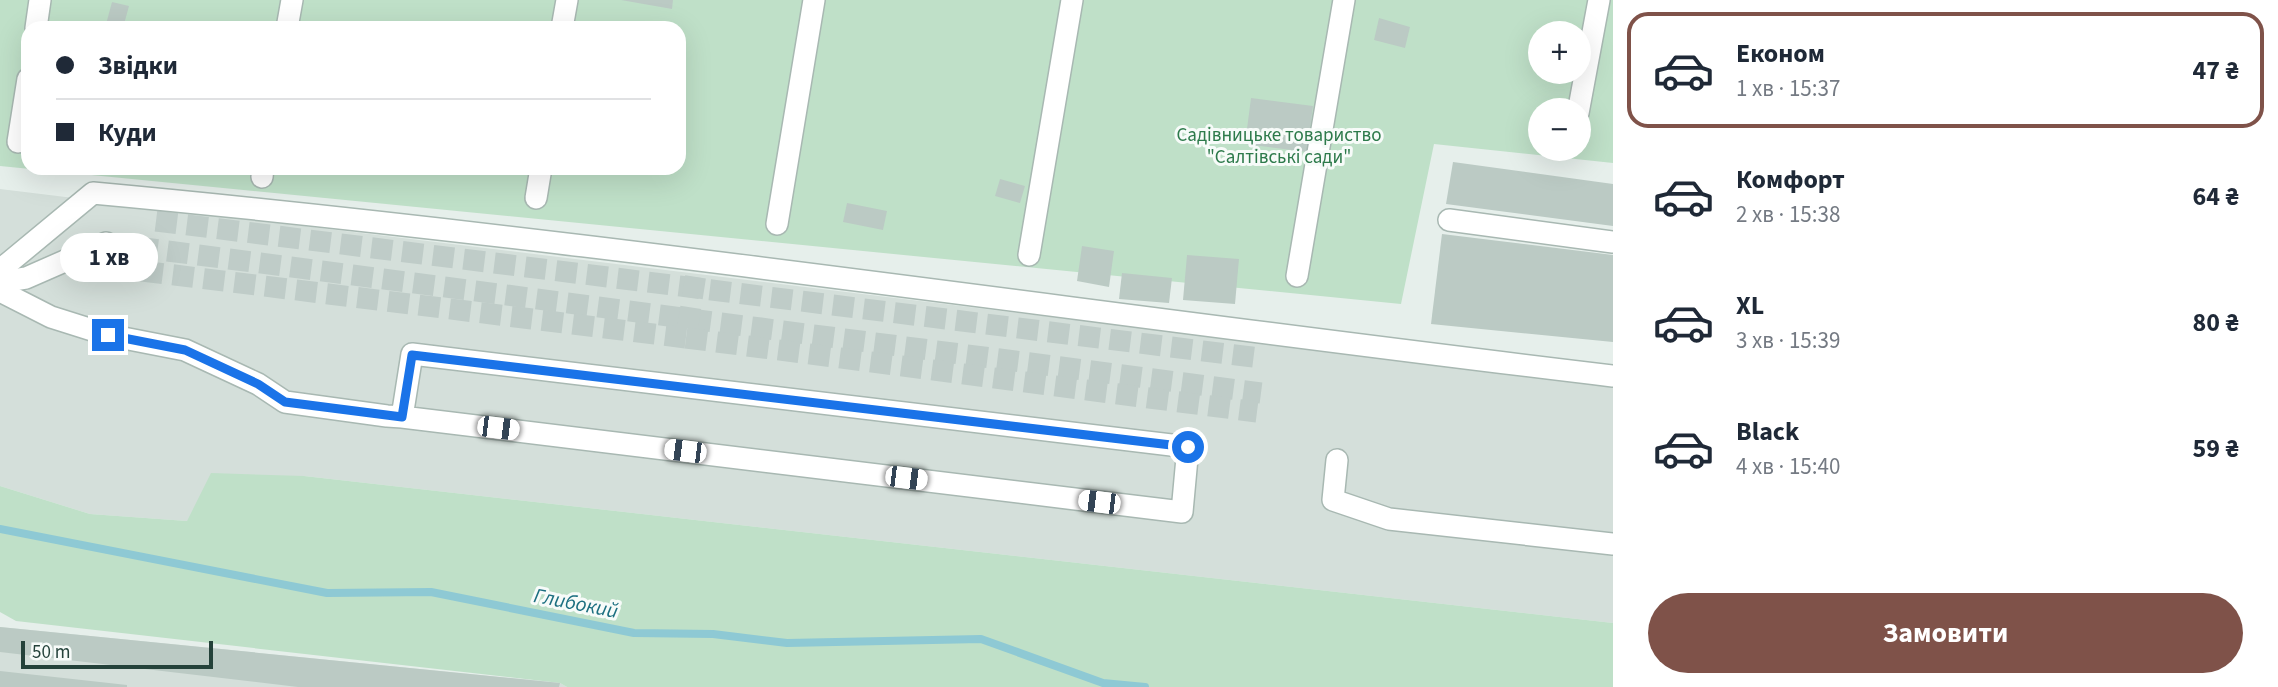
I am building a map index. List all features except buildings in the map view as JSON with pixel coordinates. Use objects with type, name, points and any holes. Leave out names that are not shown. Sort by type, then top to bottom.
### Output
[{"type":"lane","points":[[37,21],[40,0]]},
{"type":"lane","points":[[288,21],[292,0]]},
{"type":"lane","points":[[563,21],[566,0]]},
{"type":"lane","points":[[777,224],[814,0]]},
{"type":"lane","points":[[1029,255],[1072,0]]},
{"type":"lane","points":[[1297,276],[1344,0]]},
{"type":"lane","points":[[1581,98],[1599,0]]},
{"type":"lane","points":[[18,142],[21,123]]},
{"type":"lane","points":[[536,198],[540,175]]},
{"type":"lane","points":[[0,270],[93,193],[235,206],[698,261],[1349,345],[1613,376]]},
{"type":"lane","points":[[1449,220],[1613,242]]},
{"type":"lane","points":[[0,282],[26,278],[106,243]]},
{"type":"lane","points":[[0,292],[63,321],[108,335],[185,350],[258,384],[285,402],[402,417],[1182,512],[1188,447],[412,355],[402,417]]},
{"type":"lane","points":[[1337,460],[1333,500],[1389,519],[1613,544]]},
{"type":"shaded area","points":[[0,189],[1282,345],[1613,382],[1613,623],[304,476],[187,521],[90,514],[0,486]]},
{"type":"shaded area","points":[[0,627],[560,683],[567,687],[0,687]]},
{"type":"green space","name":"Садівницьке товариство \"Салтівські сади\"","points":[[0,0],[1613,0],[1613,163],[1591,161],[1591,98],[1528,98],[1528,154],[1434,144],[1401,304],[91,175],[686,175],[686,21],[21,21],[21,168],[0,166]]},
{"type":"green space","points":[[211,473],[304,476],[1613,623],[1613,687],[567,687],[560,683],[16,621],[0,612],[0,486],[90,514],[187,521]]},
{"type":"waterway","name":"Глибокий","points":[[0,529],[327,593],[431,592],[634,633],[713,634],[787,643],[981,639],[1103,683],[1145,687]]},
{"type":"tunnel","points":[[156,221],[1260,358]]},
{"type":"tunnel","points":[[106,243],[1261,393]]},
{"type":"tunnel","points":[[142,271],[686,338],[698,261]]},
{"type":"tunnel","points":[[686,338],[1257,412]]},
{"type":"route","points":[[108,335],[185,350],[258,384],[285,402],[402,417],[412,355],[1188,447]]}]
